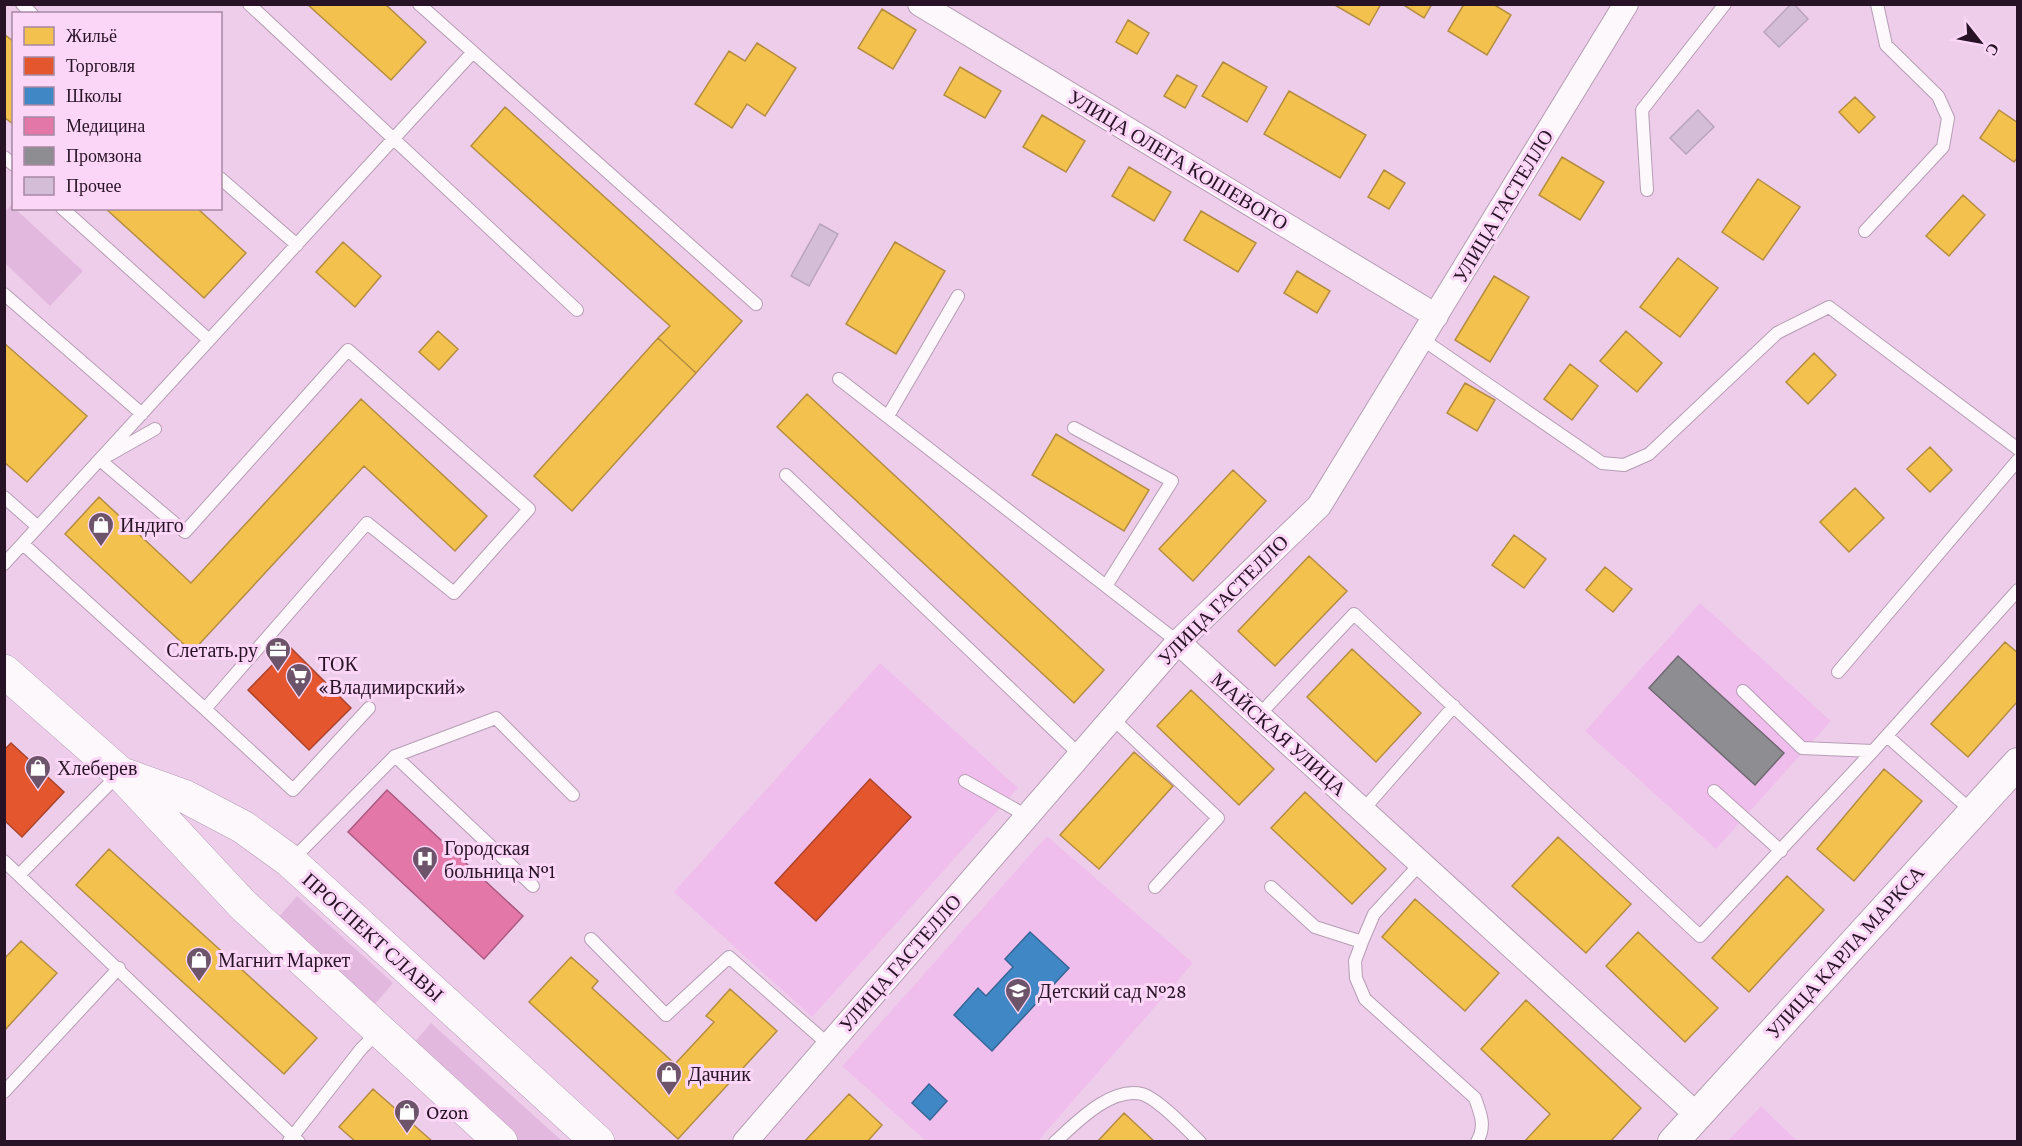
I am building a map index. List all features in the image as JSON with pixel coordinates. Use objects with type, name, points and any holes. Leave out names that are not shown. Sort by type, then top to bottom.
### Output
[{"type":"main road","name":"ПРОСПЕКТ СЛАВЫ","points":[[7,677],[120,774],[243,905],[501,1142]]},
{"type":"main road","name":"ПРОСПЕКТ СЛАВЫ","points":[[120,774],[186,797],[243,827],[290,861],[598,1142]]},
{"type":"street","name":"УЛИЦА ОЛЕГА КОШЕВОГО","points":[[920,4],[1437,316]]},
{"type":"street","name":"УЛИЦА ГАСТЕЛЛО","points":[[745,1142],[1178,642],[1319,506],[1626,4]]},
{"type":"street","name":"МАЙСКАЯ УЛИЦА","points":[[1178,642],[1697,1116]]},
{"type":"street","name":"УЛИЦА КАРЛА МАРКСА","points":[[1673,1142],[2018,763]]},
{"type":"lane","points":[[249,4],[578,310]]},
{"type":"lane","points":[[419,4],[756,304]]},
{"type":"lane","points":[[1647,190],[1642,110],[1725,4]]},
{"type":"lane","points":[[1865,231],[1942,147],[1948,118],[1938,96],[1886,45],[1877,4]]},
{"type":"lane","points":[[4,564],[473,52]]},
{"type":"lane","points":[[222,180],[297,245]]},
{"type":"lane","points":[[64,210],[209,340]]},
{"type":"lane","points":[[4,294],[142,414]]},
{"type":"lane","points":[[888,417],[958,296]]},
{"type":"lane","points":[[1422,339],[1602,463],[1624,465],[1649,454],[1778,333],[1828,307],[2018,448]]},
{"type":"lane","points":[[100,460],[185,532],[348,350],[529,509],[454,592],[367,523],[205,709]]},
{"type":"lane","name":"МАЙСКАЯ УЛИЦА","points":[[839,379],[1178,642]]},
{"type":"lane","points":[[1074,428],[1172,481],[1106,586]]},
{"type":"lane","points":[[100,460],[155,429]]},
{"type":"lane","points":[[1838,672],[2018,460]]},
{"type":"lane","points":[[786,476],[1080,755]]},
{"type":"lane","points":[[4,497],[39,527]]},
{"type":"lane","points":[[23,544],[294,790],[369,708]]},
{"type":"lane","points":[[1259,715],[1354,614],[1700,936],[1887,736],[2018,590]]},
{"type":"lane","points":[[1743,691],[1802,748],[1873,751]]},
{"type":"lane","points":[[1363,810],[1454,706]]},
{"type":"lane","points":[[1111,717],[1218,818],[1155,887]]},
{"type":"lane","points":[[290,861],[395,756],[496,718],[573,795]]},
{"type":"lane","points":[[1887,736],[1973,812]]},
{"type":"lane","points":[[395,756],[533,886]]},
{"type":"lane","points":[[20,874],[120,774]]},
{"type":"lane","points":[[965,781],[1027,816]]},
{"type":"lane","points":[[1714,791],[1781,851]]},
{"type":"lane","points":[[4,861],[119,968],[294,1140],[361,1049],[380,1030]]},
{"type":"lane","points":[[1421,863],[1374,914],[1355,961],[1356,978],[1365,999],[1475,1098],[1483,1120],[1482,1133],[1477,1142]]},
{"type":"lane","points":[[1271,887],[1315,927],[1362,942]]},
{"type":"lane","points":[[591,939],[666,1015],[729,957],[829,1045]]},
{"type":"lane","points":[[4,1092],[119,968]]},
{"type":"lane","points":[[1055,1142],[1083,1117],[1117,1094],[1143,1094],[1171,1113],[1200,1142]]},
{"type":"shaded area","points":[[11,205],[12,210],[16,210],[83,271],[50,306],[5,263],[5,212]]},
{"type":"shaded area","points":[[1700,603],[1831,721],[1716,849],[1585,731]]},
{"type":"shaded area","points":[[880,663],[1018,788],[812,1017],[674,892]]},
{"type":"shaded area","name":"Детский сад №28","points":[[1047,836],[1193,963],[1038,1141],[926,1141],[842,1066]]},
{"type":"shaded area","points":[[297,896],[393,983],[374,1005],[278,918]]},
{"type":"shaded area","points":[[431,1023],[562,1141],[519,1141],[412,1045]]},
{"type":"shaded area","points":[[1761,1106],[1797,1141],[1728,1141]]},
{"type":"building: Жильё","points":[[307,4],[385,4],[426,42],[391,80]]},
{"type":"building: Жильё","points":[[1333,4],[1381,4],[1369,25]]},
{"type":"building: Жильё","points":[[1402,4],[1432,4],[1424,18]]},
{"type":"building: Жильё","points":[[1464,4],[1493,4],[1511,15],[1487,55],[1448,31]]},
{"type":"building: Жильё","points":[[882,9],[916,30],[893,69],[858,48]]},
{"type":"building: Жильё","points":[[1128,20],[1149,33],[1137,54],[1116,42]]},
{"type":"building: Жильё","points":[[4,34],[12,40],[12,123],[4,117]]},
{"type":"building: Жильё","points":[[757,43],[796,68],[765,116],[747,104],[732,128],[695,104],[729,51],[745,61]]},
{"type":"building: Жильё","points":[[1223,62],[1267,87],[1247,122],[1202,96]]},
{"type":"building: Жильё","points":[[960,67],[1001,91],[985,118],[944,95]]},
{"type":"building: Жильё","points":[[1177,75],[1197,86],[1185,108],[1164,96]]},
{"type":"building: Жильё","points":[[1289,91],[1366,135],[1340,178],[1264,134]]},
{"type":"building: Жильё","points":[[1855,97],[1875,117],[1859,133],[1839,112]]},
{"type":"building: Жильё","points":[[505,107],[742,321],[696,373],[658,338],[670,326],[471,146]]},
{"type":"building: Жильё","points":[[1999,110],[2018,123],[2018,157],[2014,162],[1980,138]]},
{"type":"building: Жильё","points":[[1042,115],[1085,141],[1066,172],[1023,147]]},
{"type":"building: Жильё","points":[[1562,157],[1604,182],[1580,220],[1539,195]]},
{"type":"building: Жильё","points":[[1129,167],[1171,192],[1154,221],[1112,196]]},
{"type":"building: Жильё","points":[[1384,170],[1405,183],[1389,209],[1368,197]]},
{"type":"building: Жильё","points":[[1758,179],[1800,207],[1763,260],[1722,232]]},
{"type":"building: Жильё","points":[[1963,195],[1985,215],[1949,256],[1926,236]]},
{"type":"building: Жильё","points":[[107,210],[199,210],[246,253],[204,298]]},
{"type":"building: Жильё","points":[[1201,211],[1256,243],[1238,272],[1184,240]]},
{"type":"building: Жильё","points":[[343,242],[381,276],[355,307],[316,272]]},
{"type":"building: Жильё","points":[[895,242],[945,271],[896,354],[846,324]]},
{"type":"building: Жильё","points":[[1678,258],[1718,288],[1680,337],[1640,307]]},
{"type":"building: Жильё","points":[[1297,271],[1330,291],[1317,313],[1284,293]]},
{"type":"building: Жильё","points":[[1494,276],[1529,297],[1490,362],[1455,340]]},
{"type":"building: Жильё","points":[[438,331],[458,349],[439,370],[419,352]]},
{"type":"building: Жильё","points":[[1626,331],[1662,363],[1637,392],[1600,361]]},
{"type":"building: Жильё","points":[[658,338],[696,373],[572,511],[534,476]]},
{"type":"building: Жильё","points":[[4,343],[87,416],[27,482],[4,462]]},
{"type":"building: Жильё","points":[[1814,353],[1836,375],[1808,404],[1786,382]]},
{"type":"building: Жильё","points":[[1570,364],[1598,386],[1572,420],[1544,399]]},
{"type":"building: Жильё","points":[[1465,383],[1495,400],[1477,431],[1447,413]]},
{"type":"building: Жильё","points":[[807,394],[1104,670],[1074,703],[777,427]]},
{"type":"building: Жильё","points":[[361,399],[487,516],[455,551],[364,466],[192,652],[65,534],[99,497],[191,583]]},
{"type":"building: Жильё","points":[[1056,434],[1149,490],[1124,531],[1032,475]]},
{"type":"building: Жильё","points":[[1930,447],[1952,470],[1930,492],[1907,469]]},
{"type":"building: Жильё","points":[[1233,470],[1266,501],[1193,581],[1159,549]]},
{"type":"building: Жильё","points":[[1855,488],[1884,518],[1849,552],[1820,522]]},
{"type":"building: Жильё","points":[[1514,535],[1546,559],[1524,588],[1492,565]]},
{"type":"building: Жильё","points":[[1309,556],[1347,591],[1275,666],[1238,631]]},
{"type":"building: Жильё","points":[[1605,567],[1632,589],[1613,612],[1586,590]]},
{"type":"building: Жильё","points":[[2005,642],[2018,653],[2018,701],[1968,757],[1931,724]]},
{"type":"building: Жильё","points":[[1352,649],[1421,713],[1376,762],[1307,697]]},
{"type":"building: Жильё","points":[[1191,690],[1274,769],[1239,805],[1157,726]]},
{"type":"building: Жильё","points":[[1134,752],[1173,786],[1099,869],[1060,835]]},
{"type":"building: Жильё","points":[[1884,769],[1922,801],[1854,881],[1817,849]]},
{"type":"building: Жильё","points":[[1305,792],[1386,869],[1352,904],[1271,828]]},
{"type":"building: Жильё","points":[[1558,837],[1631,904],[1586,953],[1512,886]]},
{"type":"building: Жильё","points":[[109,849],[317,1038],[284,1074],[76,885]]},
{"type":"building: Жильё","points":[[1787,876],[1824,910],[1749,992],[1712,958]]},
{"type":"building: Жильё","points":[[1415,899],[1499,973],[1465,1011],[1382,937]]},
{"type":"building: Жильё","points":[[1638,932],[1718,1008],[1685,1042],[1606,966]]},
{"type":"building: Жильё","points":[[21,941],[57,973],[4,1031],[4,959]]},
{"type":"building: Жильё","points":[[571,957],[598,981],[592,988],[675,1064],[714,1022],[706,1016],[730,989],[777,1031],[678,1139],[529,1002]]},
{"type":"building: Жильё","points":[[1526,1000],[1641,1108],[1610,1142],[1524,1142],[1550,1114],[1481,1049]]},
{"type":"building: Жильё","points":[[373,1089],[433,1142],[356,1142],[339,1127]]},
{"type":"building: Жильё","points":[[849,1094],[882,1125],[867,1142],[804,1142]]},
{"type":"building: Жильё","points":[[1124,1113],[1155,1142],[1097,1142]]},
{"type":"building: Торговля","name":"ТОК «Владимирский»","points":[[290,647],[351,708],[309,750],[248,690]]},
{"type":"building: Торговля","points":[[11,743],[64,792],[22,837],[4,820],[4,750]]},
{"type":"building: Торговля","points":[[870,779],[911,817],[816,921],[775,883]]},
{"type":"building: Школы","points":[[1030,932],[1069,968],[992,1051],[954,1015],[978,988],[986,996],[1013,967],[1005,959]]},
{"type":"building: Школы","points":[[929,1084],[947,1101],[930,1120],[912,1103]]},
{"type":"building: Медицина","points":[[387,790],[523,916],[484,959],[348,832]]},
{"type":"building: Промзона","points":[[1678,656],[1784,753],[1755,785],[1649,688]]},
{"type":"building: Прочее","points":[[1791,4],[1794,4],[1808,19],[1779,47],[1764,32]]},
{"type":"building: Прочее","points":[[1698,110],[1714,127],[1686,154],[1670,138]]},
{"type":"building: Прочее","points":[[820,224],[838,234],[809,286],[791,276]]},
{"type":"place","name":"Индиго","points":[[101,548]]},
{"type":"place","name":"Слетать.ру","points":[[278,673]]},
{"type":"place","name":"ТОК «Владимирский»","points":[[299,699]]},
{"type":"place","name":"Хлеберев","points":[[38,791]]},
{"type":"place","name":"Городская больница №1","points":[[425,882]]},
{"type":"place","name":"Магнит Маркет","points":[[199,983]]},
{"type":"place","name":"Детский сад №28","points":[[1018,1014]]},
{"type":"place","name":"Дачник","points":[[669,1097]]},
{"type":"place","name":"Ozon","points":[[407,1135]]}]
